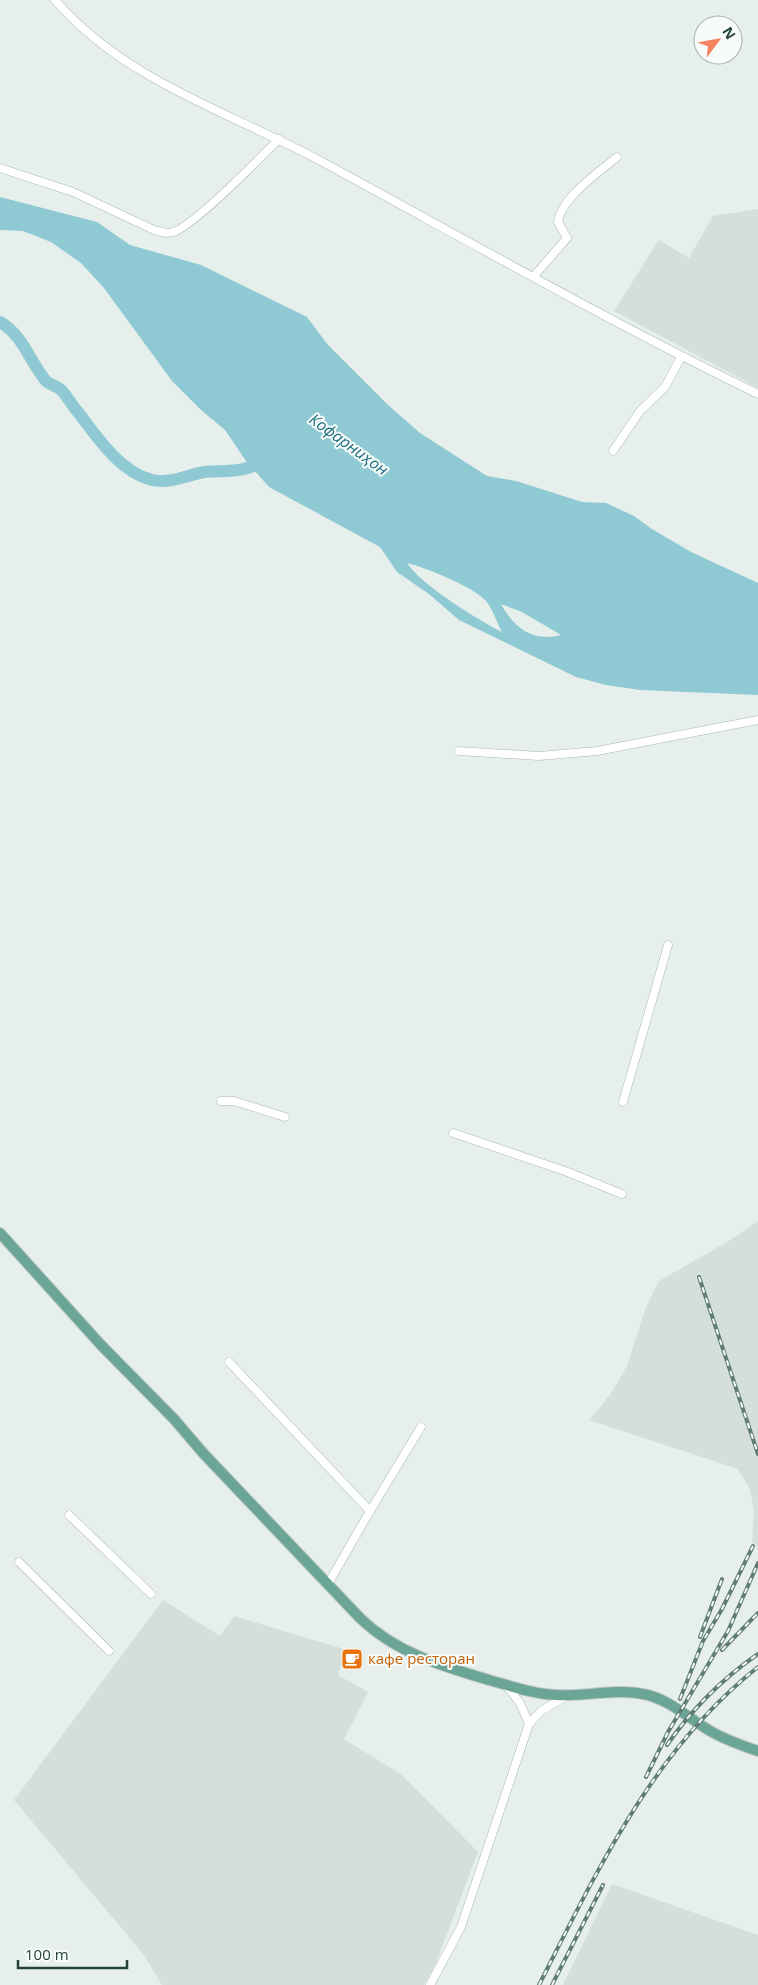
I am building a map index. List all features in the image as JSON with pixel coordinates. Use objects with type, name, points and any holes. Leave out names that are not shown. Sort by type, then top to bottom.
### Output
[{"type":"main road","points":[[0,1233],[101,1346],[174,1419],[203,1453],[367,1625],[397,1646],[442,1667],[506,1685],[553,1695],[643,1694],[681,1710],[712,1733],[758,1751]]},
{"type":"street","points":[[54,0],[69,16],[107,49],[156,82],[279,139],[681,357],[758,394]]},
{"type":"street","points":[[0,168],[72,192],[154,230],[166,233],[182,228],[226,191],[279,139]]},
{"type":"street","points":[[534,276],[567,238],[558,222],[564,208],[584,184],[617,157]]},
{"type":"street","points":[[613,452],[640,411],[665,387],[681,357]]},
{"type":"street","points":[[459,751],[539,756],[597,751],[758,720]]},
{"type":"street","points":[[622,1102],[668,945]]},
{"type":"street","points":[[222,1101],[234,1101],[285,1117]]},
{"type":"street","points":[[453,1133],[565,1171],[622,1194]]},
{"type":"street","points":[[229,1362],[370,1511]]},
{"type":"street","points":[[328,1584],[421,1427]]},
{"type":"street","points":[[69,1515],[151,1594]]},
{"type":"street","points":[[19,1562],[108,1651]]},
{"type":"street","points":[[506,1685],[520,1703],[529,1724]]},
{"type":"street","points":[[430,1985],[461,1927],[529,1724],[541,1711],[567,1696]]},
{"type":"shaded area","points":[[758,209],[758,388],[614,311],[659,240],[689,258],[713,216]]},
{"type":"shaded area","points":[[758,1221],[758,1546],[752,1542],[754,1512],[750,1489],[738,1469],[589,1420],[610,1395],[627,1366],[646,1307],[659,1281],[732,1239]]},
{"type":"shaded area","points":[[163,1600],[220,1636],[234,1616],[347,1650],[338,1675],[368,1692],[344,1739],[402,1775],[478,1852],[434,1968],[424,1985],[162,1985],[144,1955],[14,1800]]},
{"type":"shaded area","points":[[612,1884],[758,1935],[758,1985],[563,1985]]},
{"type":"water","name":"Кофарниҳон","points":[[0,197],[97,222],[130,245],[201,265],[307,317],[328,345],[388,405],[420,433],[487,476],[516,481],[582,502],[606,503],[634,516],[691,552],[758,583],[758,695],[640,690],[606,685],[576,677],[459,620],[429,594],[397,572],[380,547],[269,487],[246,461],[225,430],[201,410],[172,381],[104,288],[81,263],[51,242],[23,231],[0,230]],"holes":[[[407,563],[448,578],[479,595],[490,607],[502,632],[436,591],[414,572]],[[501,604],[522,612],[561,635],[542,637],[526,632],[512,620]]]},
{"type":"waterway","points":[[0,322],[15,334],[46,381],[64,393],[110,452],[120,462],[140,476],[152,480],[166,481],[204,472],[244,469],[252,467],[265,458]]},
{"type":"railway","points":[[699,1277],[758,1454]]},
{"type":"railway","points":[[680,1699],[703,1641],[722,1609],[753,1546]]},
{"type":"railway","points":[[646,1777],[668,1732],[728,1631],[758,1563]]},
{"type":"railway","points":[[700,1637],[722,1579]]},
{"type":"railway","points":[[722,1650],[758,1613]]},
{"type":"railway","points":[[667,1745],[708,1695],[758,1654]]},
{"type":"railway","points":[[539,1985],[607,1855],[659,1773],[688,1735],[721,1699],[758,1667]]},
{"type":"railway","points":[[552,1985],[603,1885]]},
{"type":"place","name":"кафе ресторан","points":[[352,1659]]}]
